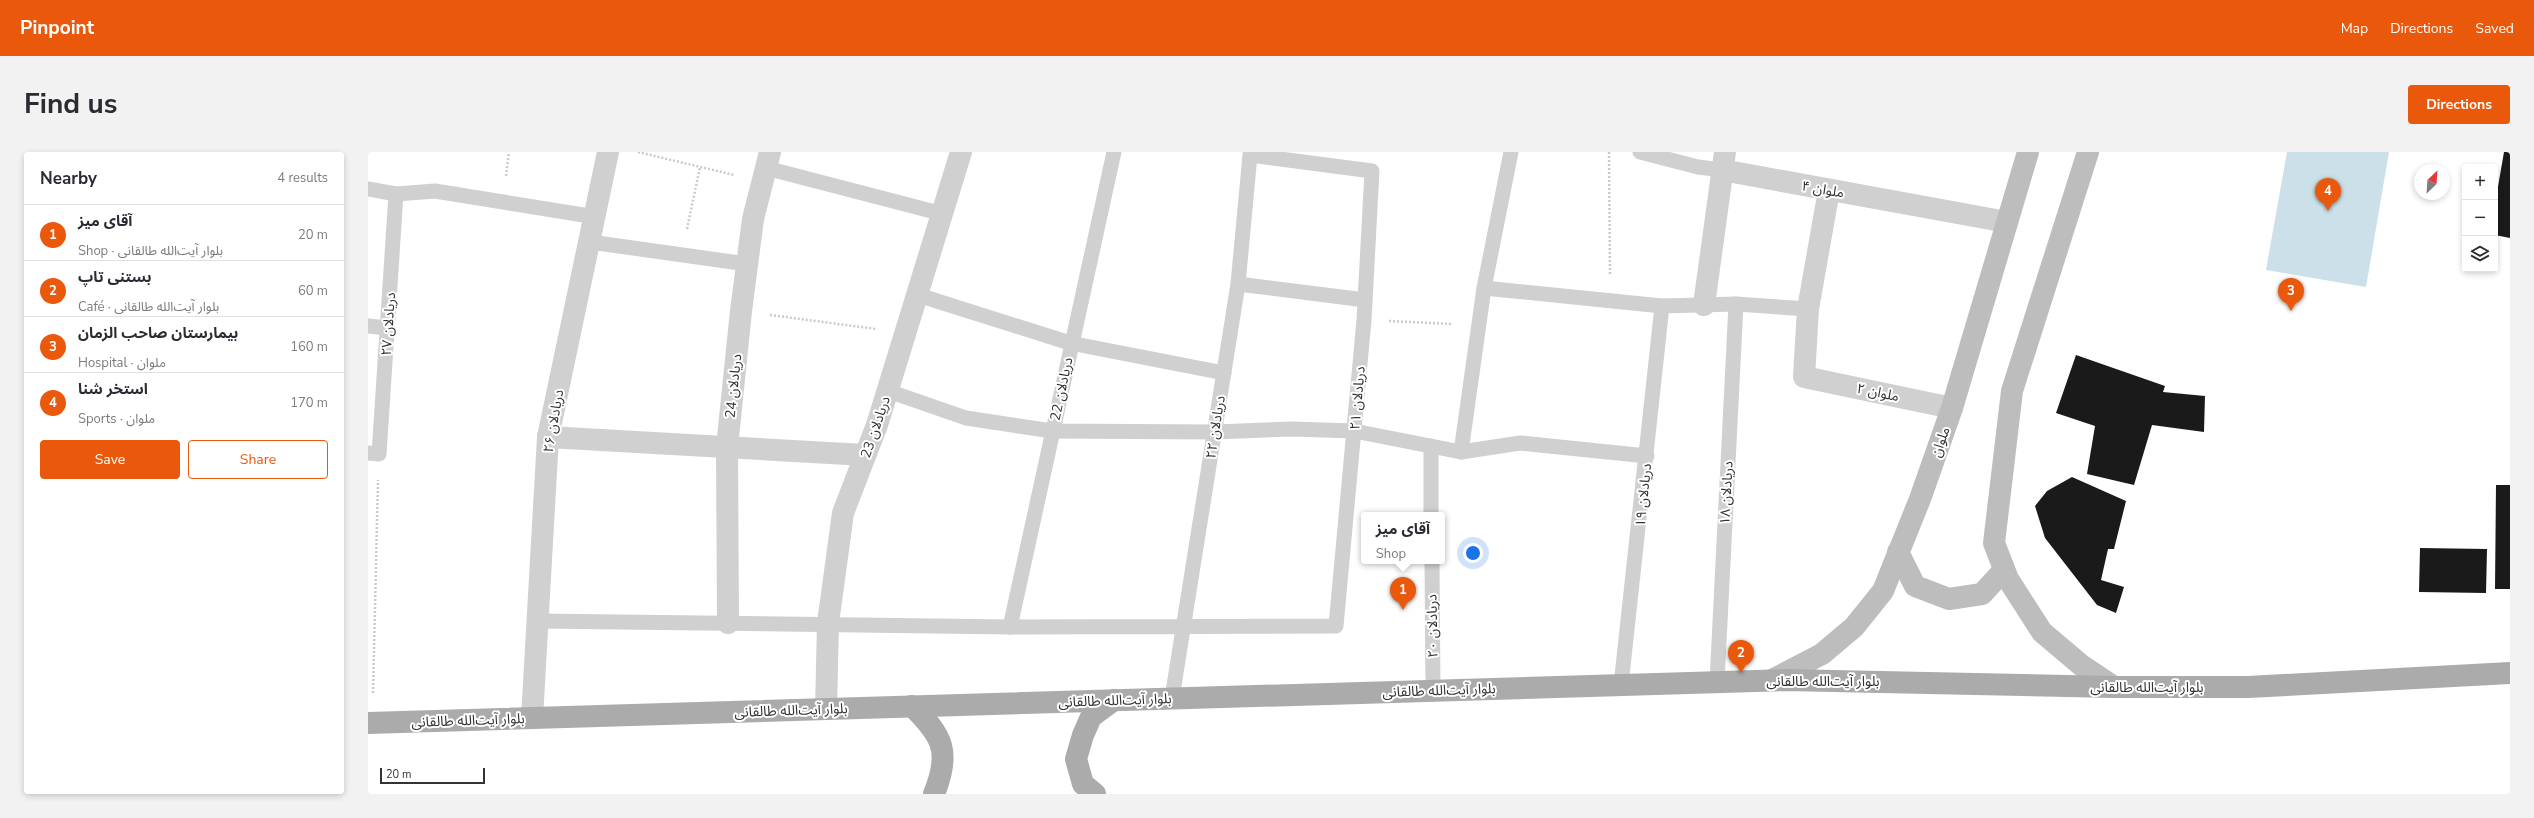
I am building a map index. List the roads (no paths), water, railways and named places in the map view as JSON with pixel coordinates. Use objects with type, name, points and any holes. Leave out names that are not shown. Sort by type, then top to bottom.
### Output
[{"type":"main road","name":"ملوان","points":[[1772,680],[1822,654],[1854,627],[1883,591],[1952,408],[2028,152]]},
{"type":"main road","points":[[2088,152],[2012,391],[1994,543],[2008,580],[2042,632],[2081,665],[2114,687]]},
{"type":"main road","points":[[1898,552],[1915,586],[1949,599],[1982,594],[2004,570]]},
{"type":"main road","name":"بلوار آیت‌الله طالقانی","points":[[370,723],[1772,680],[2114,687],[2248,687],[2510,673]]},
{"type":"main road","points":[[1095,794],[1083,784],[1076,759],[1083,735],[1091,717],[1114,700]]},
{"type":"main road","points":[[912,706],[933,726],[942,745],[942,775],[934,794]]},
{"type":"street","name":"دریادلان ۲۶","points":[[532,718],[539,621],[548,437],[596,217],[608,152]]},
{"type":"street","name":"دریادلان 23","points":[[826,709],[828,623],[843,514],[866,455],[888,391],[904,333],[918,295],[961,152]]},
{"type":"street","name":"ملوان ۴","points":[[1724,161],[1829,190],[2007,222]]},
{"type":"street","points":[[1704,305],[1724,161]]},
{"type":"street","name":"دریادلان 24","points":[[728,623],[727,447],[740,311],[753,219],[767,167]]},
{"type":"street","points":[[1808,309],[1829,190]]},
{"type":"street","name":"ملوان ۲","points":[[1808,309],[1804,377],[1952,408]]},
{"type":"street","points":[[548,437],[866,455]]},
{"type":"lane","name":"دریادلان 22","points":[[1010,627],[1070,343],[1114,152]]},
{"type":"lane","points":[[1461,452],[1484,288],[1511,152]]},
{"type":"lane","name":"ملوان ۴","points":[[1640,152],[1698,167],[1724,161]]},
{"type":"lane","name":"دریادلان ۲۱","points":[[1184,626],[1336,626],[1364,320],[1372,171],[1247,153]]},
{"type":"lane","name":"دریادلان ۲۲","points":[[1172,698],[1238,284],[1247,153]]},
{"type":"lane","points":[[767,167],[943,214]]},
{"type":"lane","points":[[368,189],[396,194],[435,191],[596,217]]},
{"type":"lane","name":"دریادلان ۲۷","points":[[374,453],[388,328],[396,194]]},
{"type":"lane","points":[[590,242],[747,264]]},
{"type":"lane","points":[[1238,284],[1365,300]]},
{"type":"lane","points":[[1484,288],[1662,306],[1736,304],[1808,309]]},
{"type":"lane","points":[[918,295],[1070,343],[1224,372]]},
{"type":"lane","name":"دریادلان ۱۸","points":[[1717,682],[1736,304]]},
{"type":"lane","name":"دریادلان ۱۹","points":[[1621,684],[1647,456],[1662,306]]},
{"type":"lane","points":[[368,326],[388,328]]},
{"type":"lane","points":[[888,391],[966,418],[1052,431],[1215,432],[1292,429],[1354,431],[1461,452],[1520,443],[1647,456]]},
{"type":"lane","points":[[1430,446],[1431,512]]},
{"type":"lane","name":"دریادلان ۲۰","points":[[1432,564],[1433,690]]},
{"type":"lane","points":[[539,621],[828,623],[1010,627],[1184,626]]},
{"type":"water","points":[[2287,152],[2389,152],[2366,287],[2266,270]]},
{"type":"place","name":"استخر شنا","points":[[2328,211]]},
{"type":"place","name":"بیمارستان صاحب الزمان","points":[[2291,311]]},
{"type":"place","name":"آقای میز","points":[[1403,610]]},
{"type":"place","name":"بستنی تاپ","points":[[1741,673]]}]
